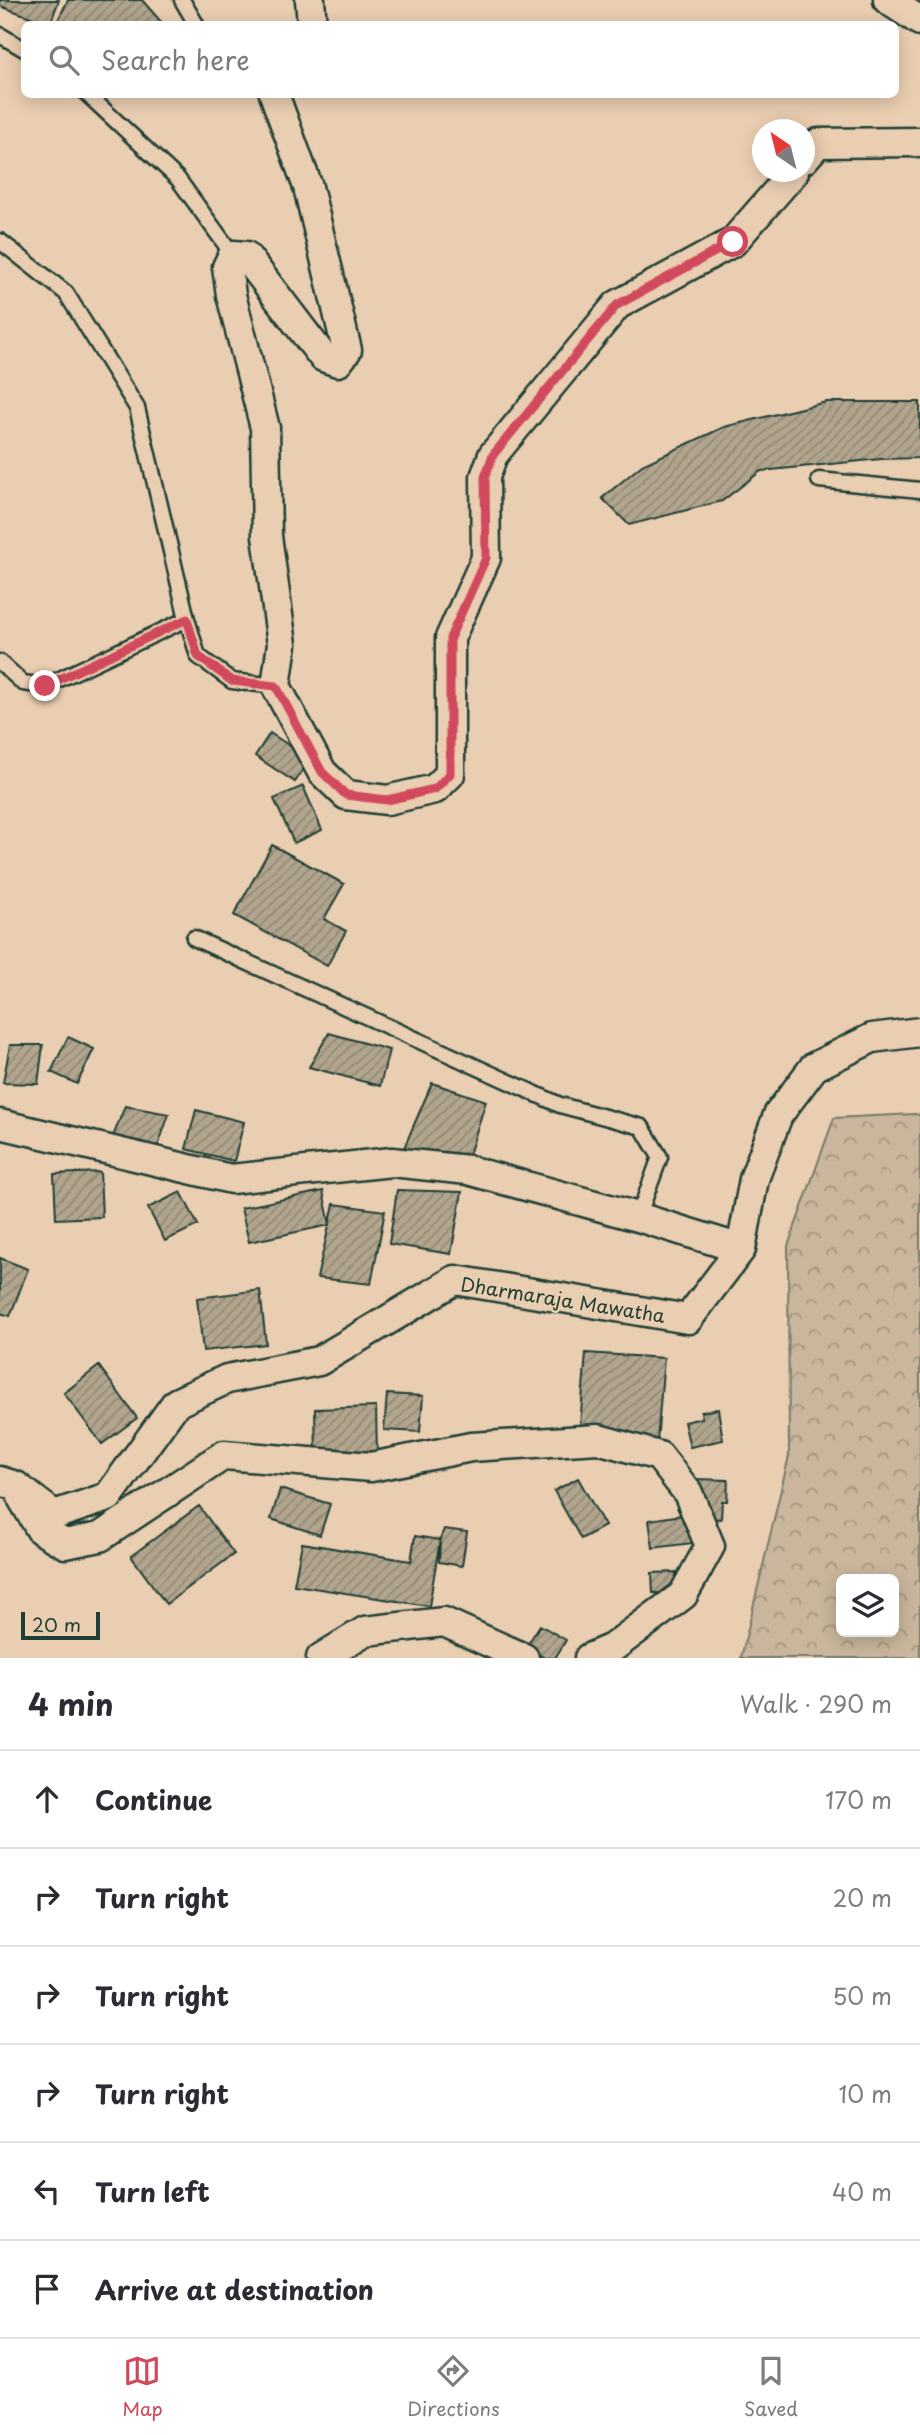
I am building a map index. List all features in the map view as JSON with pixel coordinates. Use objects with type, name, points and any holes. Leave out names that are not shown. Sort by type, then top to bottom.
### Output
[{"type":"street","points":[[310,0],[312,21]]},
{"type":"street","points":[[888,0],[920,20]]},
{"type":"street","points":[[275,98],[307,187],[344,336],[347,350],[338,362],[323,357],[246,256],[233,255],[227,267],[231,295],[265,428],[267,536],[282,643],[276,686],[322,772],[346,795],[387,800],[435,789],[450,774],[450,638],[486,558],[485,477],[493,455],[617,305],[733,242],[785,182]]},
{"type":"street","points":[[815,146],[818,143],[920,142]]},
{"type":"street","name":"Dharmaraja Mawatha","points":[[8,1483],[54,1515],[108,1497],[176,1403],[227,1380],[319,1361],[455,1280],[688,1320],[741,1249],[754,1179],[778,1115],[814,1067],[872,1038],[920,1032]]},
{"type":"street","points":[[0,1125],[230,1179],[391,1162],[468,1170],[638,1217],[741,1249]]},
{"type":"street","points":[[8,1483],[41,1530],[65,1544],[100,1537],[224,1455],[372,1466],[471,1447],[598,1438],[659,1456],[688,1493],[710,1545],[683,1595],[612,1648],[589,1658]]},
{"type":"street","points":[[321,1658],[365,1631],[444,1622],[524,1658]]},
{"type":"lane","points":[[182,0],[194,21]]},
{"type":"lane","points":[[0,36],[21,47]]},
{"type":"lane","points":[[91,98],[178,179],[233,255]]},
{"type":"lane","points":[[0,241],[66,293],[137,408],[198,656],[232,681],[276,686]]},
{"type":"lane","points":[[819,480],[920,490]]},
{"type":"lane","points":[[0,662],[23,683],[45,686],[187,619]]},
{"type":"lane","points":[[194,938],[560,1105],[642,1127],[660,1157],[638,1217]]},
{"type":"green space","points":[[920,1115],[920,1658],[741,1658],[789,1456],[788,1246],[834,1118]]},
{"type":"building","points":[[0,0],[59,0],[51,21],[42,21],[0,6]]},
{"type":"building","points":[[68,0],[142,0],[160,21],[59,21]]},
{"type":"building","points":[[826,402],[920,402],[920,458],[881,459],[761,471],[722,501],[629,525],[602,498],[642,465],[724,427]]},
{"type":"building","points":[[270,733],[310,759],[295,782],[255,756]]},
{"type":"building","points":[[303,786],[322,830],[294,843],[274,799]]},
{"type":"building","points":[[272,845],[344,884],[324,919],[346,931],[327,966],[234,915]]},
{"type":"building","points":[[329,1033],[389,1050],[380,1086],[309,1067]]},
{"type":"building","points":[[68,1037],[94,1049],[77,1084],[51,1072]]},
{"type":"building","points":[[10,1045],[43,1045],[38,1084],[3,1083]]},
{"type":"building","points":[[432,1083],[486,1101],[469,1155],[404,1148]]},
{"type":"building","points":[[125,1106],[169,1114],[157,1149],[112,1139]]},
{"type":"building","points":[[196,1110],[244,1122],[234,1161],[186,1149]]},
{"type":"building","points":[[100,1172],[102,1217],[56,1219],[54,1174]]},
{"type":"building","points":[[397,1190],[462,1192],[451,1254],[389,1244]]},
{"type":"building","points":[[323,1191],[330,1225],[249,1242],[241,1208]]},
{"type":"building","points":[[181,1192],[198,1225],[165,1241],[148,1208]]},
{"type":"building","points":[[334,1204],[385,1211],[371,1284],[317,1278]]},
{"type":"building","points":[[0,1258],[28,1269],[10,1316],[0,1313]]},
{"type":"building","points":[[260,1290],[266,1344],[203,1351],[197,1298]]},
{"type":"building","points":[[586,1353],[664,1358],[657,1442],[579,1437]]},
{"type":"building","points":[[99,1366],[137,1418],[102,1444],[64,1393]]},
{"type":"building","points":[[387,1394],[423,1396],[420,1432],[384,1430]]},
{"type":"building","points":[[376,1407],[377,1454],[316,1456],[315,1409]]},
{"type":"building","points":[[718,1409],[723,1440],[690,1447],[684,1422],[702,1418],[701,1412]]},
{"type":"building","points":[[578,1478],[605,1526],[581,1539],[554,1491]]},
{"type":"building","points":[[696,1479],[728,1480],[727,1501],[722,1501],[721,1519],[701,1518],[695,1499]]},
{"type":"building","points":[[280,1489],[330,1504],[320,1535],[271,1519]]},
{"type":"building","points":[[199,1506],[234,1554],[166,1604],[131,1556]]},
{"type":"building","points":[[689,1514],[693,1543],[653,1548],[649,1520]]},
{"type":"building","points":[[444,1529],[467,1532],[462,1566],[439,1562],[440,1540]]},
{"type":"building","points":[[415,1536],[440,1540],[429,1606],[294,1585],[302,1543],[411,1561]]},
{"type":"building","points":[[676,1572],[677,1593],[653,1593],[652,1573]]},
{"type":"building","points":[[540,1625],[566,1640],[555,1658],[545,1658],[526,1647]]},
{"type":"route","points":[[45,686],[187,619],[198,656],[232,681],[276,686],[322,772],[346,795],[387,800],[435,789],[450,774],[450,638],[486,558],[485,477],[493,455],[617,305],[733,242]]}]
